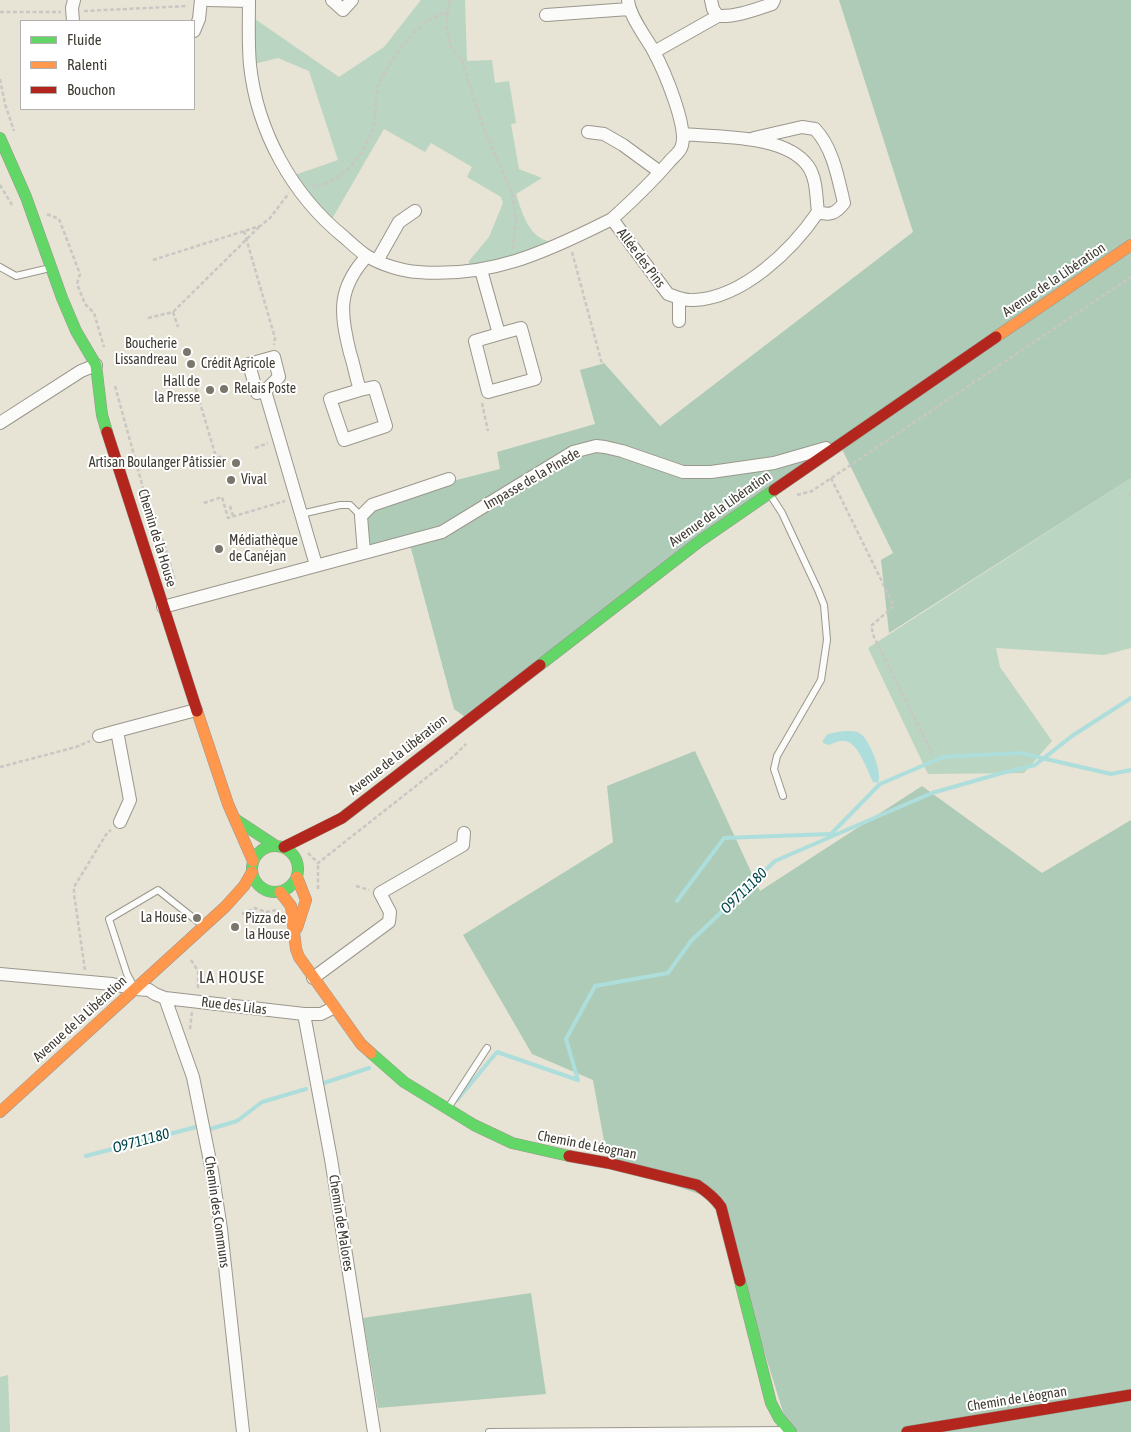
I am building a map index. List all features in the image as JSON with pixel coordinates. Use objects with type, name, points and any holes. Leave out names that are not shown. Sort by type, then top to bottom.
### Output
[{"type":"street","points":[[208,0],[249,0],[250,65],[256,98],[265,127],[280,160],[296,187],[312,208],[335,230],[372,259],[416,272],[454,273],[504,266],[569,241],[612,219],[651,183],[682,147],[684,134],[681,119],[666,78],[628,5],[546,15]]},
{"type":"street","points":[[332,0],[343,10],[352,0]]},
{"type":"street","points":[[710,0],[718,16]]},
{"type":"street","points":[[654,52],[718,16],[751,11],[772,4],[774,0]]},
{"type":"street","points":[[195,29],[199,19],[198,2]]},
{"type":"street","points":[[684,134],[747,140],[776,145],[794,154],[808,167],[815,180],[818,212],[836,213],[844,203],[834,166],[822,136],[815,129],[802,127],[747,140]]},
{"type":"street","points":[[588,132],[604,134],[660,172]]},
{"type":"street","name":"Chemin de la House","points":[[0,138],[26,197],[76,331],[96,365],[102,415],[196,710],[252,866]]},
{"type":"street","name":"Chemin de la House","points":[[0,166],[13,188],[51,268]]},
{"type":"street","points":[[360,390],[345,333],[342,302],[352,277],[372,259],[400,222],[416,211]]},
{"type":"street","name":"Allée des Pins","points":[[612,219],[660,286],[668,294],[679,299],[693,301],[707,298],[745,283],[787,250],[804,232],[818,212]]},
{"type":"street","name":"Avenue de la Libération","points":[[317,844],[342,818],[700,541],[1131,245]]},
{"type":"street","points":[[481,270],[499,334]]},
{"type":"street","points":[[678,321],[679,299]]},
{"type":"street","points":[[521,328],[535,379],[488,392],[474,341],[499,334],[521,328]]},
{"type":"street","points":[[274,357],[279,377],[265,391],[257,394],[249,364],[274,357]]},
{"type":"street","points":[[0,423],[80,371],[96,365]]},
{"type":"street","points":[[374,387],[386,426],[344,440],[330,399],[360,390],[374,387]]},
{"type":"street","points":[[265,391],[316,565]]},
{"type":"street","name":"Impasse de la Pinède","points":[[163,607],[442,532],[574,452],[596,446],[622,451],[683,472],[710,472],[774,463],[840,444]]},
{"type":"street","points":[[364,554],[361,516],[372,505],[448,479]]},
{"type":"street","points":[[98,736],[196,710]]},
{"type":"street","points":[[116,731],[130,800],[120,822]]},
{"type":"street","name":"Avenue de la Libération","points":[[280,847],[342,818]]},
{"type":"street","points":[[235,819],[294,856],[297,861],[297,877],[306,900],[295,936]]},
{"type":"street","points":[[312,978],[389,922],[390,912],[380,893],[463,845],[464,833]]},
{"type":"street","points":[[280,847],[265,848],[256,856],[252,866],[254,880],[265,890],[280,892],[292,885],[297,877]]},
{"type":"street","points":[[297,861],[307,852]]},
{"type":"street","name":"Avenue de la Libération","points":[[0,1112],[225,907],[244,886],[252,866]]},
{"type":"street","name":"Avenue de la Libération","points":[[225,907],[265,890]]},
{"type":"street","name":"Chemin de Léognan","points":[[280,892],[292,906],[299,957],[333,1008],[361,1044],[390,1072],[446,1110],[512,1143],[543,1151],[608,1162],[697,1185],[717,1200],[721,1207],[771,1403],[778,1418],[789,1431]]},
{"type":"street","name":"Rue des Lilas","points":[[0,974],[86,981],[149,990],[165,998],[304,1014],[321,1014],[333,1008]]},
{"type":"street","name":"Chemin des Communs","points":[[165,998],[193,1077],[216,1200],[243,1432]]},
{"type":"street","name":"Chemin de Malores","points":[[304,1014],[331,1159],[374,1432]]},
{"type":"street","name":"Chemin de Léognan","points":[[908,1432],[1131,1395]]},
{"type":"lane","points":[[0,267],[16,276],[51,268]]},
{"type":"lane","points":[[769,493],[782,513],[824,605],[827,640],[821,680],[776,756],[774,769],[783,796]]},
{"type":"lane","points":[[301,514],[340,505],[350,505],[361,516]]},
{"type":"lane","points":[[136,989],[127,974],[109,919],[158,890],[204,927]]},
{"type":"lane","points":[[446,1110],[487,1048]]},
{"type":"lane","name":"Chemin de Léognan","points":[[489,1432],[789,1431]]},
{"type":"path","points":[[450,0],[447,12],[447,31],[451,47],[462,62],[481,121],[512,193],[516,219],[513,262]]},
{"type":"path","points":[[0,12],[187,7],[198,2]]},
{"type":"path","points":[[148,318],[173,312],[246,239],[270,218],[287,194],[296,187],[319,186],[342,175],[360,155],[374,125],[379,83],[406,43],[422,24],[447,12]]},
{"type":"path","points":[[153,260],[260,226]]},
{"type":"path","points":[[244,231],[274,338],[274,357]]},
{"type":"path","points":[[569,241],[602,364]]},
{"type":"path","points":[[173,312],[178,327]]},
{"type":"path","points":[[192,376],[219,467]]},
{"type":"path","points":[[488,392],[482,403],[488,431]]},
{"type":"path","points":[[193,466],[223,456]]},
{"type":"path","points":[[831,478],[894,606],[871,626],[874,637],[932,753]]},
{"type":"path","points":[[204,503],[223,497],[228,518],[296,498]]},
{"type":"path","points":[[230,506],[233,517]]},
{"type":"path","points":[[0,766],[76,747],[98,736]]},
{"type":"path","points":[[86,981],[74,887],[107,833],[120,822]]},
{"type":"green space","points":[[421,0],[465,0],[467,61],[492,60],[495,83],[509,81],[516,123],[511,124],[519,169],[542,178],[516,194],[522,212],[534,233],[557,246],[470,271],[469,261],[489,237],[503,203],[501,197],[467,177],[472,167],[431,143],[425,152],[384,129],[329,224],[295,175],[338,160],[309,71],[278,58],[250,65],[255,19],[339,77],[384,47]]},
{"type":"green space","points":[[839,0],[1131,0],[1131,478],[889,633],[881,560],[893,553],[840,445],[468,719],[454,709],[409,541],[364,553],[361,516],[449,482],[500,469],[497,452],[595,424],[580,370],[604,363],[660,426],[913,232]]},
{"type":"green space","points":[[1131,478],[1131,648],[1104,655],[996,648],[1000,667],[1052,741],[1024,773],[928,774],[868,648]]},
{"type":"green space","points":[[695,751],[760,891],[922,786],[1042,873],[1131,820],[1131,1432],[789,1431],[717,1200],[608,1163],[593,1080],[532,1054],[463,935],[613,842],[607,786]]},
{"type":"green space","points":[[531,1293],[546,1394],[378,1408],[363,1318]]},
{"type":"green space","points":[[8,1375],[10,1432],[0,1432],[0,1377]]},
{"type":"water","points":[[843,731],[858,732],[865,739],[877,765],[879,772],[878,783],[873,782],[862,757],[850,743],[841,741],[829,745],[823,743],[828,734]]},
{"type":"waterway","name":"O9711180","points":[[457,1100],[497,1052],[578,1080],[566,1039],[595,986],[668,973],[691,941],[775,861],[932,793],[1035,765],[1072,736],[1131,698]]},
{"type":"waterway","points":[[677,901],[724,838],[831,834],[880,784],[943,757],[1020,753],[1111,774],[1131,770]]},
{"type":"waterway","name":"O9711180","points":[[324,1083],[369,1068]]},
{"type":"waterway","name":"O9711180","points":[[210,1129],[237,1121],[262,1102],[306,1089]]},
{"type":"waterway","name":"O9711180","points":[[86,1156],[196,1127]]},
{"type":"traffic: fast","points":[[0,138],[26,197],[62,298],[76,331],[96,365],[102,415],[107,432]]},
{"type":"traffic: fast","points":[[540,665],[700,541],[774,490]]},
{"type":"traffic: fast","points":[[235,819],[276,846]]},
{"type":"traffic: fast","points":[[280,846],[284,847],[294,856],[297,860],[298,869],[297,878],[288,888],[280,892],[270,892],[262,888],[253,878],[252,864],[256,856],[266,847],[280,846]]},
{"type":"traffic: fast","points":[[371,1053],[404,1082],[474,1125],[512,1143],[569,1156]]},
{"type":"traffic: fast","points":[[740,1281],[771,1403],[779,1418],[791,1432]]},
{"type":"traffic: slow","points":[[996,337],[1131,245]]},
{"type":"traffic: slow","points":[[197,711],[228,804],[253,861]]},
{"type":"traffic: slow","points":[[0,1112],[225,907],[244,886],[252,872]]},
{"type":"traffic: slow","points":[[297,877],[306,900],[297,928]]},
{"type":"traffic: slow","points":[[280,892],[291,906],[296,949],[299,957],[361,1044],[371,1053]]},
{"type":"traffic: jam","points":[[774,490],[996,337]]},
{"type":"traffic: jam","points":[[107,432],[197,711]]},
{"type":"traffic: jam","points":[[284,847],[342,818],[540,665]]},
{"type":"traffic: jam","points":[[569,1156],[608,1163],[697,1185],[704,1190],[721,1207],[740,1281]]},
{"type":"traffic: jam","points":[[907,1432],[1131,1395]]},
{"type":"place","name":"Boucherie Lissandreau","points":[[187,352]]},
{"type":"place","name":"Crédit Agricole","points":[[191,364]]},
{"type":"place","name":"Relais Poste","points":[[224,389]]},
{"type":"place","name":"Hall de la Presse","points":[[210,390]]},
{"type":"place","name":"Artisan Boulanger Pâtissier","points":[[236,463]]},
{"type":"place","name":"Vival","points":[[231,480]]},
{"type":"place","name":"Médiathèque de Canéjan","points":[[219,549]]},
{"type":"place","name":"La House","points":[[197,918]]},
{"type":"place","name":"Pizza de la House","points":[[235,927]]},
{"type":"district","name":"LA HOUSE","points":[[232,978]]}]
